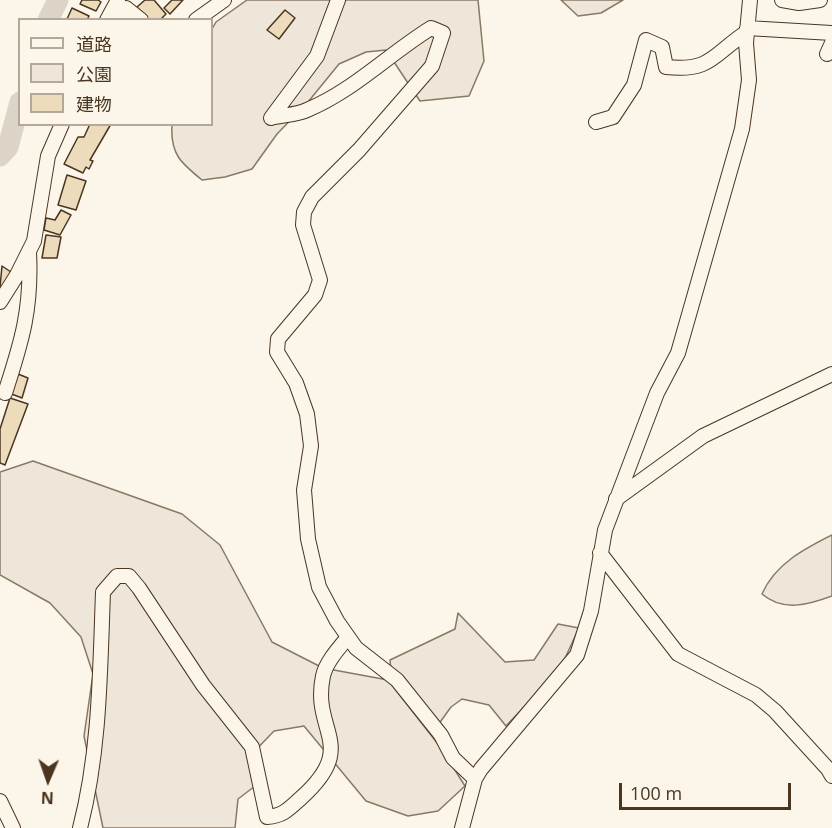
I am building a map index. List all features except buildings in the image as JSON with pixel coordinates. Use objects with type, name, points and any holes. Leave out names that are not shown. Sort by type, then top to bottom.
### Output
[{"type":"street","points":[[107,18],[118,0]]},
{"type":"street","points":[[199,18],[224,0]]},
{"type":"street","points":[[338,0],[317,56],[271,118],[305,112],[340,94],[384,59],[431,28],[443,33],[432,66],[359,150],[312,197],[304,212],[303,225],[320,279],[315,295],[278,339],[277,352],[296,383],[308,414],[310,446],[304,490],[308,539],[318,586],[348,637],[356,648],[397,680],[441,735],[453,758],[475,779]]},
{"type":"street","points":[[462,828],[475,779],[507,736],[577,655],[591,610],[605,530],[657,393],[678,353],[742,129],[749,80],[747,30],[750,0]]},
{"type":"street","points":[[782,0],[799,3],[820,0]]},
{"type":"street","points":[[119,18],[126,8],[138,18]]},
{"type":"street","points":[[596,122],[613,117],[634,85],[646,40],[662,48],[666,67],[682,68],[702,66],[717,58],[731,42],[747,30],[832,33]]},
{"type":"street","points":[[0,302],[29,250],[39,219],[48,156],[61,126]]},
{"type":"street","points":[[5,393],[25,333],[31,288],[29,250]]},
{"type":"street","points":[[616,499],[703,436],[832,374]]},
{"type":"street","points":[[600,554],[678,654],[756,695],[780,717],[832,776]]},
{"type":"street","points":[[80,828],[90,789],[98,721],[104,592],[117,576],[129,576],[139,588],[204,685],[252,747],[267,817],[282,816],[317,784],[331,762],[331,745],[322,701],[323,675],[348,637]]},
{"type":"street","points":[[0,801],[13,828]]},
{"type":"green space","points":[[247,0],[478,0],[484,61],[469,96],[420,101],[386,50],[366,52],[339,64],[308,102],[277,134],[252,169],[225,177],[202,180],[178,157],[173,143],[172,126],[213,126],[213,27],[216,22]]},
{"type":"green space","points":[[561,0],[623,0],[601,13],[578,16]]},
{"type":"green space","points":[[33,461],[182,514],[220,545],[272,642],[323,668],[388,680],[441,748],[465,786],[438,811],[408,816],[366,801],[304,726],[274,731],[250,756],[259,783],[238,799],[235,828],[103,828],[84,736],[93,674],[81,637],[50,603],[0,575],[0,472]]},
{"type":"green space","points":[[832,535],[832,596],[805,604],[787,605],[770,600],[762,594],[774,574],[791,558]]},
{"type":"green space","points":[[458,613],[505,662],[534,660],[558,624],[579,628],[560,669],[506,726],[489,705],[462,699],[451,707],[438,725],[391,670],[390,660],[455,629]]},
{"type":"waterway","points":[[49,18],[58,0]]},
{"type":"waterway","points":[[0,156],[8,147],[18,110]]}]
